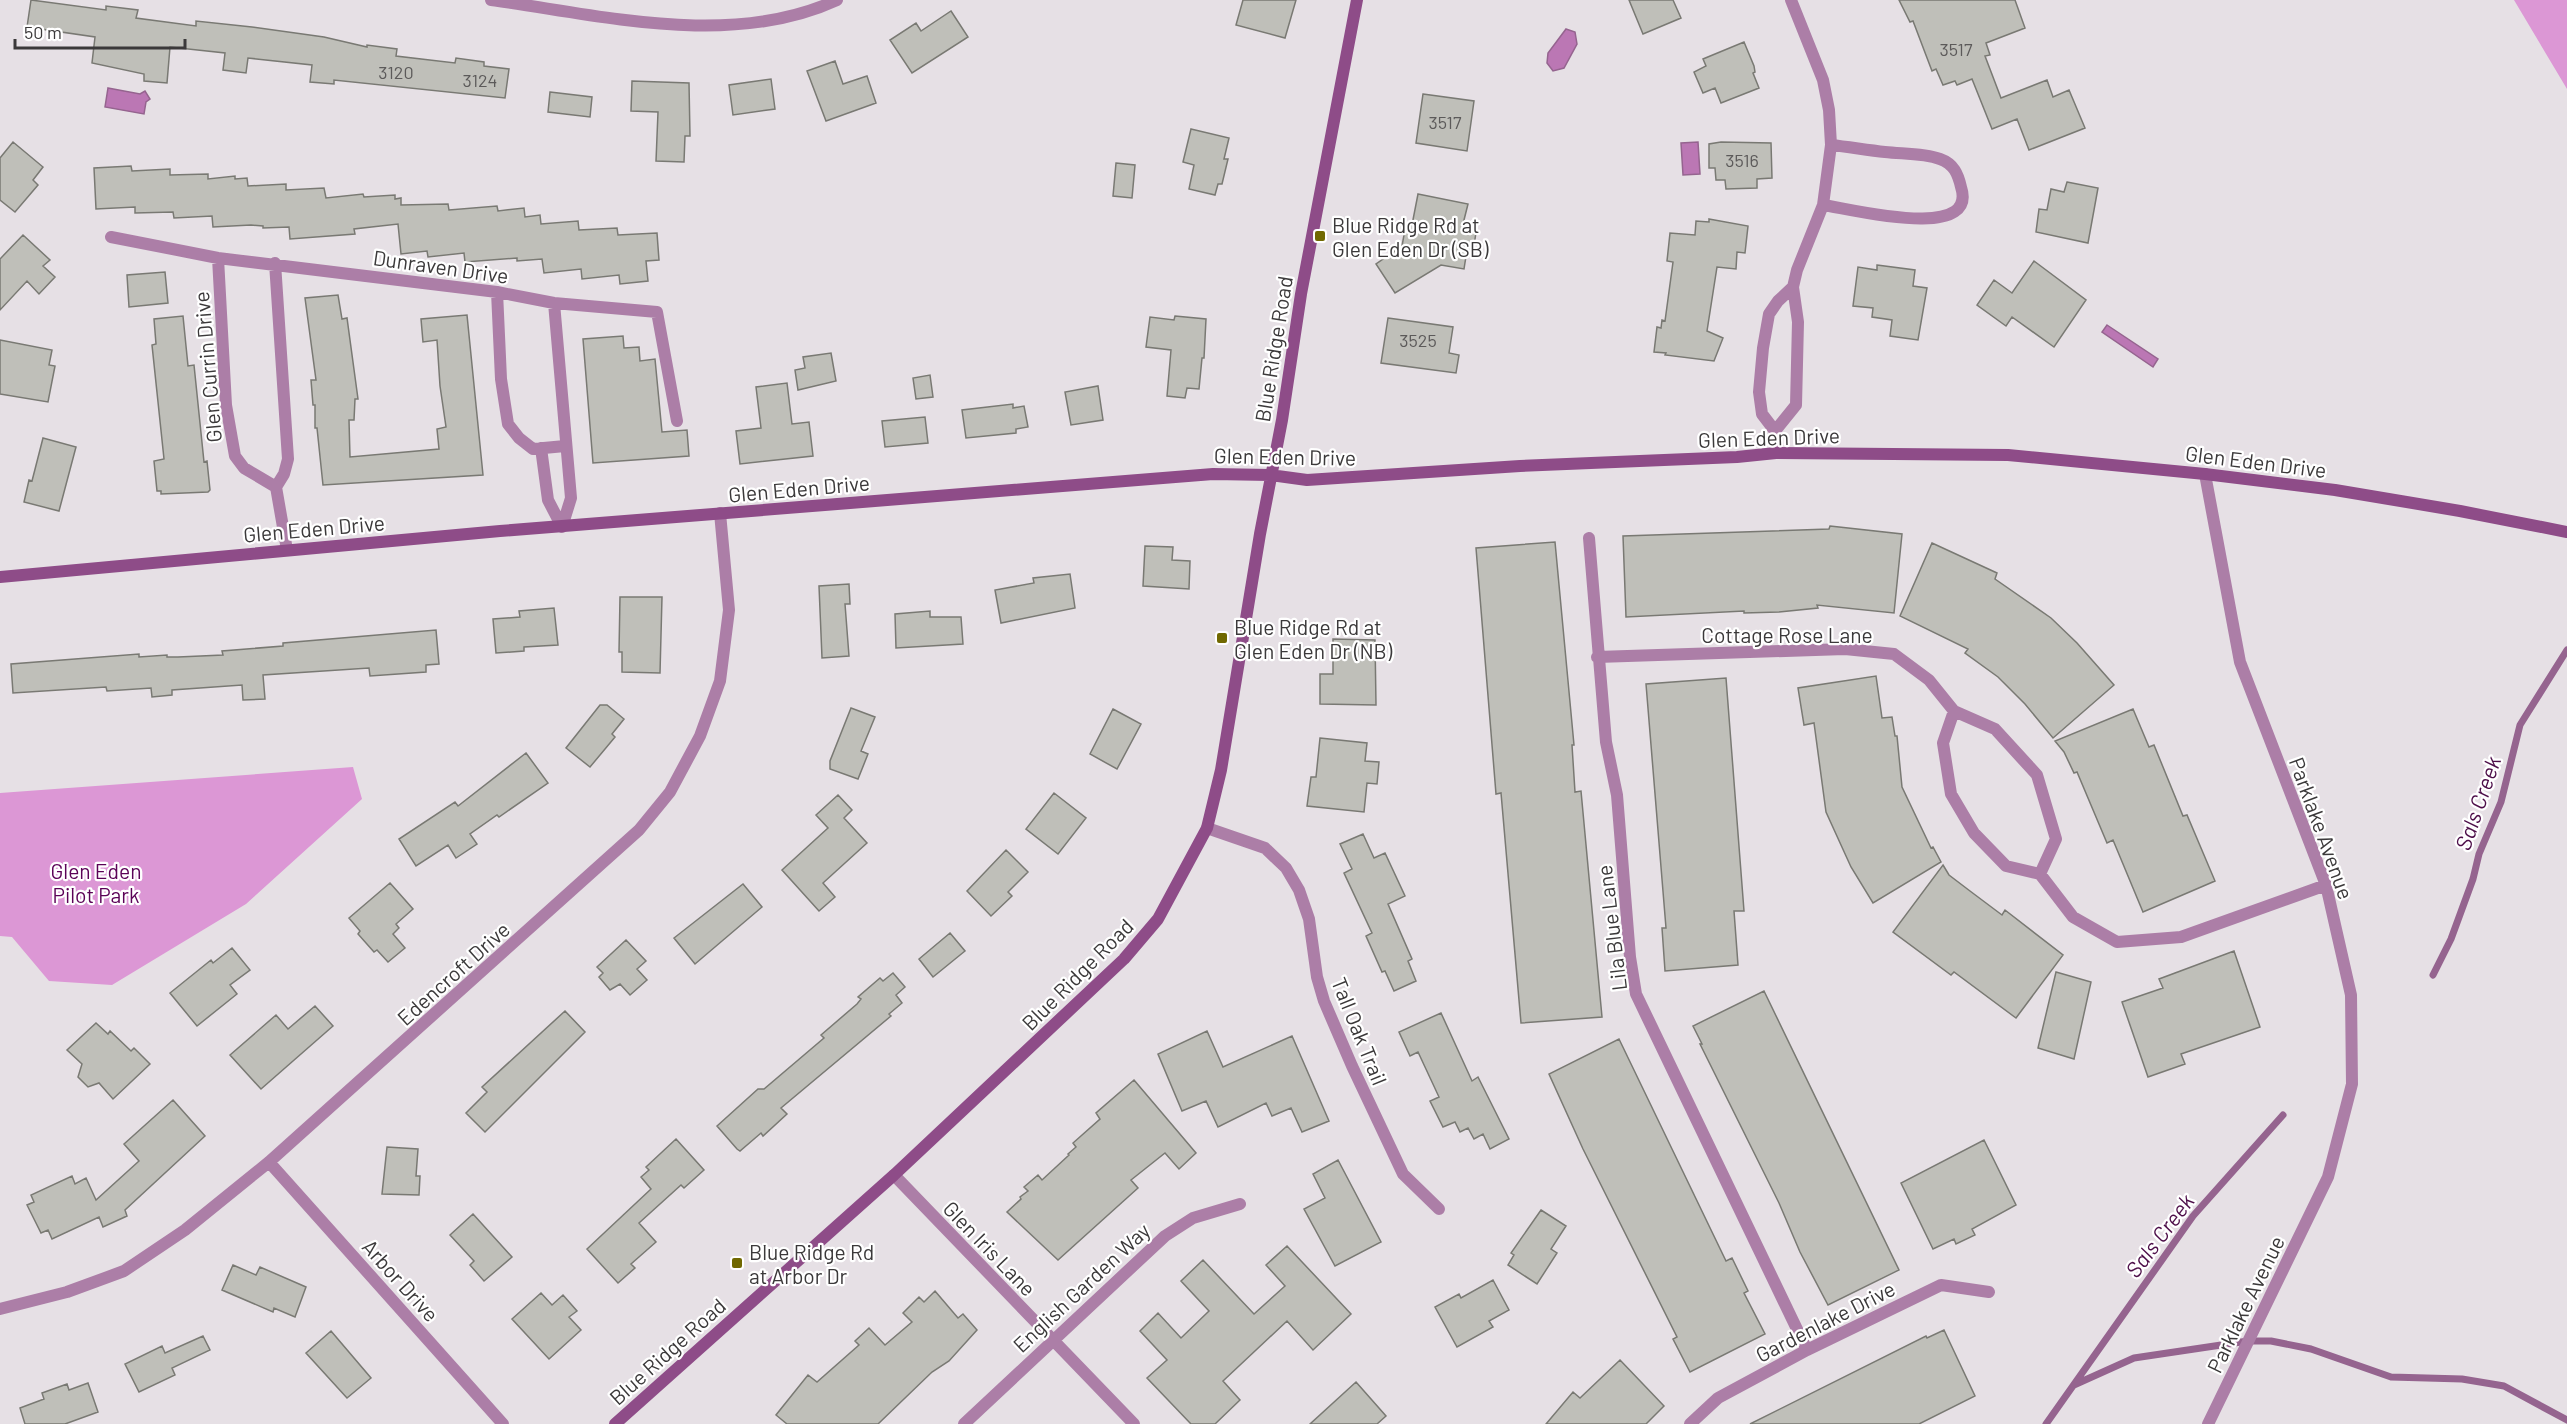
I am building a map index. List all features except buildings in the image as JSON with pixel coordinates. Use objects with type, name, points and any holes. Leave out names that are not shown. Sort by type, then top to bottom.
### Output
[{"type":"main road","name":"Blue Ridge Road","points":[[615,1424],[894,1175],[1124,959],[1158,919],[1207,828],[1221,770],[1270,475],[1282,420],[1301,294],[1357,0]]},
{"type":"main road","name":"Glen Eden Drive","points":[[0,577],[562,526],[1213,474],[1270,475],[1307,480],[1776,453],[2008,455],[2205,474],[2335,490],[2567,532]]},
{"type":"street","points":[[492,0],[636,20],[720,27],[764,22],[837,0]]},
{"type":"street","points":[[1775,431],[1796,405],[1798,322],[1793,287],[1797,270],[1823,204],[1829,176],[1831,145],[1829,110],[1823,80],[1791,0]]},
{"type":"street","points":[[1823,204],[1916,219],[1935,219],[1948,216],[1959,206],[1963,192],[1957,172],[1941,159],[1831,145]]},
{"type":"street","name":"Dunraven Drive","points":[[111,237],[218,258],[275,263],[497,292],[554,303],[657,312],[677,420]]},
{"type":"street","name":"Glen Currin Drive","points":[[218,258],[226,405],[235,456],[244,468],[276,488]]},
{"type":"street","points":[[275,263],[288,459],[284,474],[276,488],[287,550]]},
{"type":"street","points":[[1776,453],[1775,431],[1762,414],[1759,392],[1763,348],[1769,314],[1778,301],[1793,287]]},
{"type":"street","points":[[497,292],[501,379],[508,424],[519,438],[533,448],[565,446]]},
{"type":"street","points":[[554,303],[571,498],[562,526]]},
{"type":"street","points":[[541,448],[548,500],[562,526]]},
{"type":"street","name":"Parklake Avenue","points":[[2205,474],[2240,662],[2326,885],[2351,995],[2352,1084],[2328,1177],[2208,1424]]},
{"type":"street","name":"Edencroft Drive","points":[[0,1309],[67,1292],[124,1271],[185,1230],[269,1162],[639,830],[670,792],[700,735],[720,681],[729,610],[720,513]]},
{"type":"street","name":"Lila Blue Lane","points":[[1589,538],[1597,657],[1606,742],[1617,795],[1630,957],[1636,994],[1807,1350]]},
{"type":"street","name":"Cottage Rose Lane","points":[[1597,657],[1845,649],[1894,654],[1929,680],[1954,711],[1995,729],[2037,776],[2056,838],[2040,874]]},
{"type":"street","points":[[1954,711],[1943,742],[1951,794],[1974,833],[2006,866],[2040,874],[2073,917],[2117,942],[2181,937],[2326,885]]},
{"type":"street","name":"Tall Oak Trail","points":[[1207,828],[1264,848],[1286,868],[1299,890],[1308,919],[1317,977],[1324,1001],[1352,1066],[1403,1174],[1439,1209]]},
{"type":"street","name":"Arbor Drive","points":[[269,1162],[504,1424]]},
{"type":"street","name":"Glen Iris Lane","points":[[894,1175],[1134,1424]]},
{"type":"street","name":"English Garden Way","points":[[964,1424],[1165,1236],[1193,1218],[1240,1204]]},
{"type":"street","name":"Gardenlake Drive","points":[[1690,1424],[1718,1398],[1807,1350],[1941,1285],[1989,1292]]},
{"type":"green space","points":[[2514,0],[2567,0],[2567,89]]},
{"type":"green space","name":"Glen Eden Pilot Park","points":[[353,767],[362,799],[246,904],[112,985],[49,981],[12,937],[0,936],[0,793]]},
{"type":"shaded area","points":[[1566,29],[1575,32],[1577,44],[1564,68],[1553,71],[1547,63],[1548,53]]},
{"type":"shaded area","points":[[108,88],[140,94],[145,91],[150,99],[146,102],[144,114],[105,107]]},
{"type":"shaded area","points":[[1698,142],[1700,174],[1683,175],[1681,143]]},
{"type":"shaded area","points":[[2107,325],[2158,359],[2153,367],[2102,332]]},
{"type":"waterway","name":"Sals Creek","points":[[2433,975],[2451,939],[2473,879],[2479,854],[2501,802],[2520,725],[2567,650]]},
{"type":"waterway","name":"Sals Creek","points":[[2046,1424],[2193,1216],[2283,1115]]},
{"type":"waterway","points":[[2074,1385],[2134,1358],[2248,1341],[2271,1341],[2311,1349],[2391,1377],[2462,1379],[2504,1386],[2567,1420]]},
{"type":"place","name":"Blue Ridge Rd at Glen Eden Dr (SB)","points":[[1320,236]]},
{"type":"place","name":"Blue Ridge Rd at Glen Eden Dr (NB)","points":[[1222,638]]},
{"type":"place","name":"Blue Ridge Rd at Arbor Dr","points":[[737,1263]]}]
